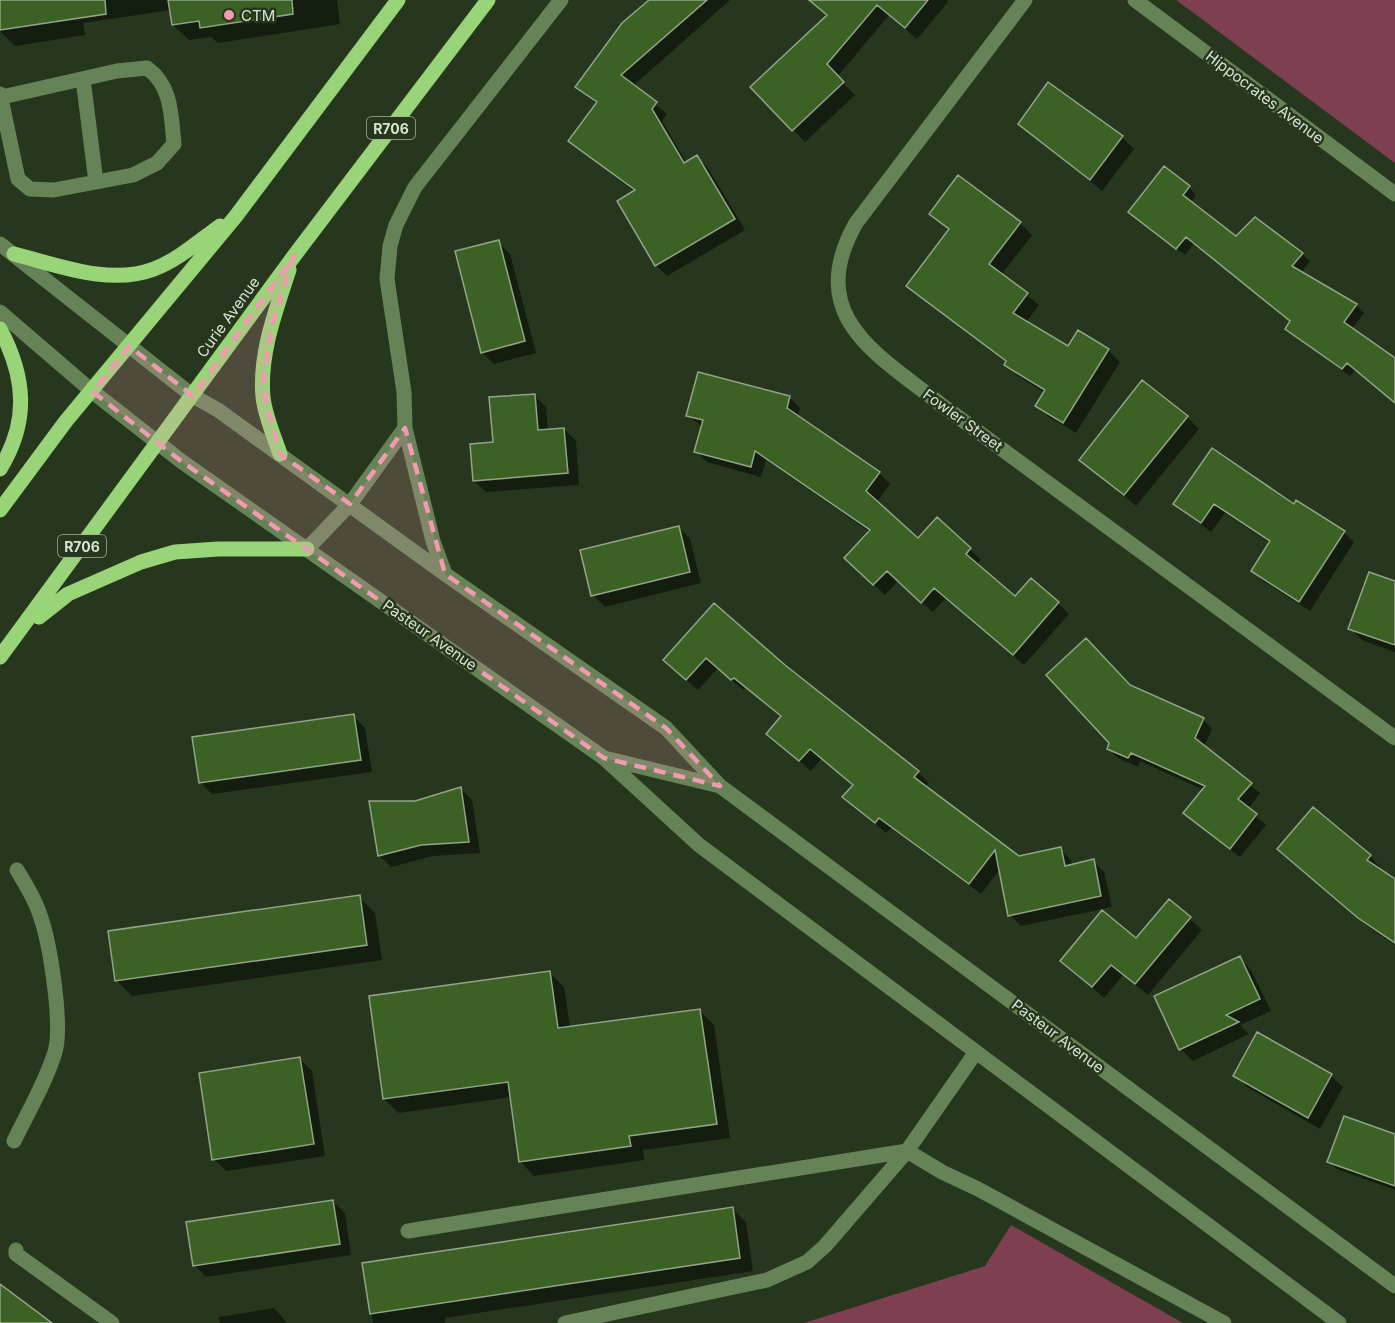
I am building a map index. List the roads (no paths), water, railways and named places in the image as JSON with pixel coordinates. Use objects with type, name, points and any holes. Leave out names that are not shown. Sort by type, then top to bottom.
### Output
[{"type":"main road","points":[[0,510],[66,421],[93,392],[236,216],[398,0]]},
{"type":"main road","name":"Curie Avenue","points":[[2,654],[294,256],[488,0]]},
{"type":"main road","points":[[14,254],[99,274],[141,273],[168,262],[236,216]]},
{"type":"main road","points":[[280,454],[267,417],[263,386],[273,322],[294,256]]},
{"type":"main road","points":[[0,329],[15,366],[21,408],[17,437],[0,469]]},
{"type":"main road","points":[[2,654],[53,603],[68,594],[141,562],[175,552],[196,550],[307,549]]},
{"type":"street","points":[[445,574],[433,541],[405,428],[404,392],[387,279],[390,246],[396,225],[415,187],[561,0]]},
{"type":"street","name":"Fowler Street","points":[[1025,0],[851,231],[840,259],[838,273],[841,301],[848,319],[858,337],[921,389],[1395,738]]},
{"type":"street","name":"Hippocrates Avenue","points":[[1135,0],[1395,194]]},
{"type":"street","points":[[147,68],[159,77],[165,87],[174,144],[157,163],[132,175],[54,190],[30,189],[18,179],[1,96],[83,79],[117,71],[147,68]]},
{"type":"street","points":[[83,79],[96,182]]},
{"type":"street","name":"Pasteur Avenue","points":[[0,244],[193,396],[218,410],[445,574],[666,728],[720,786],[1395,1286]]},
{"type":"street","name":"Pasteur Avenue","points":[[0,312],[93,392],[159,441],[181,461],[604,758],[720,786]]},
{"type":"street","points":[[307,549],[350,504],[405,428]]},
{"type":"street","points":[[604,758],[699,845],[1340,1323]]},
{"type":"street","points":[[14,1141],[55,1053],[59,1032],[58,1010],[41,917],[31,892],[17,870]]},
{"type":"street","points":[[565,1323],[766,1280],[807,1262],[825,1246],[907,1150],[976,1052]]},
{"type":"street","points":[[408,1231],[907,1150],[942,1172],[978,1189],[1224,1323]]},
{"type":"street","points":[[16,1250],[16,1254],[112,1323]]},
{"type":"place","name":"CTM","points":[[229,15]]}]
